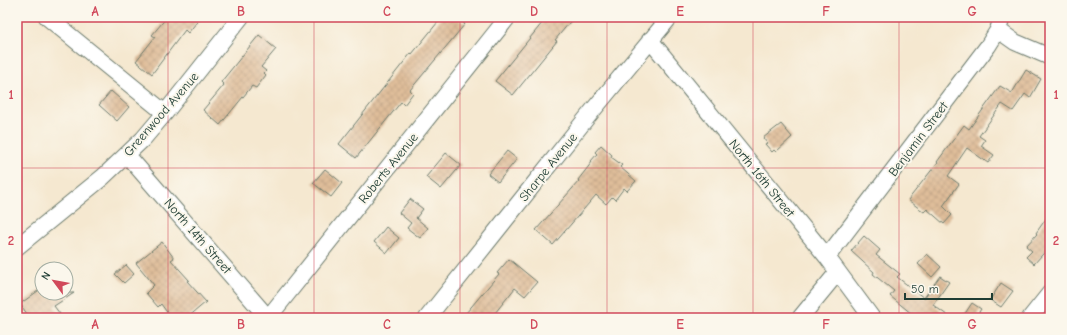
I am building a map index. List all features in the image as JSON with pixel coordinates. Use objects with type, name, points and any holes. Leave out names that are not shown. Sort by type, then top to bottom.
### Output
[{"type":"street","points":[[47,17],[165,113]]},
{"type":"street","name":"Greenwood Avenue","points":[[17,247],[103,177],[127,155],[165,113],[241,17]]},
{"type":"street","name":"Roberts Avenue","points":[[268,318],[508,17]]},
{"type":"street","name":"Sharpe Avenue","points":[[427,318],[670,17]]},
{"type":"street","points":[[1000,24],[1015,42],[1050,57]]},
{"type":"street","name":"Benjamin Street","points":[[826,257],[988,46],[1000,24]]},
{"type":"street","name":"North 16th Street","points":[[650,40],[826,257],[872,318]]},
{"type":"street","name":"North 14th Street","points":[[127,155],[268,318]]},
{"type":"street","points":[[800,318],[837,273]]},
{"type":"street","points":[[1030,318],[1050,292]]},
{"type":"building","points":[[167,17],[201,17],[188,33],[185,30],[152,74],[136,61],[155,37],[152,35]]},
{"type":"building","points":[[442,17],[455,17],[465,24],[410,90],[413,93],[404,105],[401,102],[356,158],[339,144],[411,53],[412,54]]},
{"type":"building","points":[[547,17],[574,17],[555,40],[557,41],[513,95],[495,81]]},
{"type":"building","points":[[259,35],[276,49],[261,67],[266,71],[264,73],[266,75],[256,88],[252,86],[220,125],[203,110],[224,85],[221,82]]},
{"type":"building","points":[[1026,70],[1041,79],[1030,98],[1025,94],[1013,111],[1002,104],[979,136],[985,140],[981,146],[994,155],[988,163],[967,148],[948,176],[959,184],[943,206],[952,215],[944,224],[927,209],[924,212],[908,200],[938,162],[964,125],[969,129],[1000,86],[1012,93]]},
{"type":"building","points":[[111,91],[129,107],[117,121],[99,105]]},
{"type":"building","points":[[781,124],[792,137],[776,152],[774,150],[772,152],[765,144],[767,143],[763,138]]},
{"type":"building","points":[[601,145],[612,155],[611,157],[622,165],[620,167],[636,181],[627,191],[624,188],[615,200],[612,197],[606,204],[596,195],[553,245],[536,230],[579,181],[578,180],[597,154],[595,152]]},
{"type":"building","points":[[507,151],[517,159],[498,182],[488,174]]},
{"type":"building","points":[[446,153],[461,165],[441,189],[426,177]]},
{"type":"building","points":[[325,169],[342,183],[331,197],[313,183]]},
{"type":"building","points":[[410,199],[423,209],[416,218],[428,228],[420,238],[407,228],[411,223],[399,213]]},
{"type":"building","points":[[1050,213],[1050,246],[1034,264],[1026,257],[1032,251],[1026,246],[1037,234],[1036,233]]},
{"type":"building","points":[[386,227],[399,238],[387,253],[374,242]]},
{"type":"building","points":[[864,236],[880,250],[876,255],[900,274],[897,277],[924,298],[940,276],[949,282],[933,305],[951,318],[909,318],[912,314],[890,296],[894,291],[873,274],[874,272],[851,251]]},
{"type":"building","points":[[162,242],[174,258],[171,260],[206,302],[187,318],[171,318],[161,304],[158,307],[146,293],[154,285],[136,263]]},
{"type":"building","points":[[927,254],[941,267],[932,277],[918,264]]},
{"type":"building","points":[[509,259],[537,282],[525,296],[515,288],[495,313],[501,318],[472,318],[466,313],[499,274],[497,273]]},
{"type":"building","points":[[126,265],[134,274],[124,283],[115,274]]},
{"type":"building","points":[[1001,283],[1013,291],[1001,307],[990,300]]},
{"type":"building","points":[[34,294],[34,301],[62,301],[54,306],[60,314],[54,318],[30,318],[20,304]]},
{"type":"building","points":[[972,303],[981,309],[975,318],[962,318]]}]
